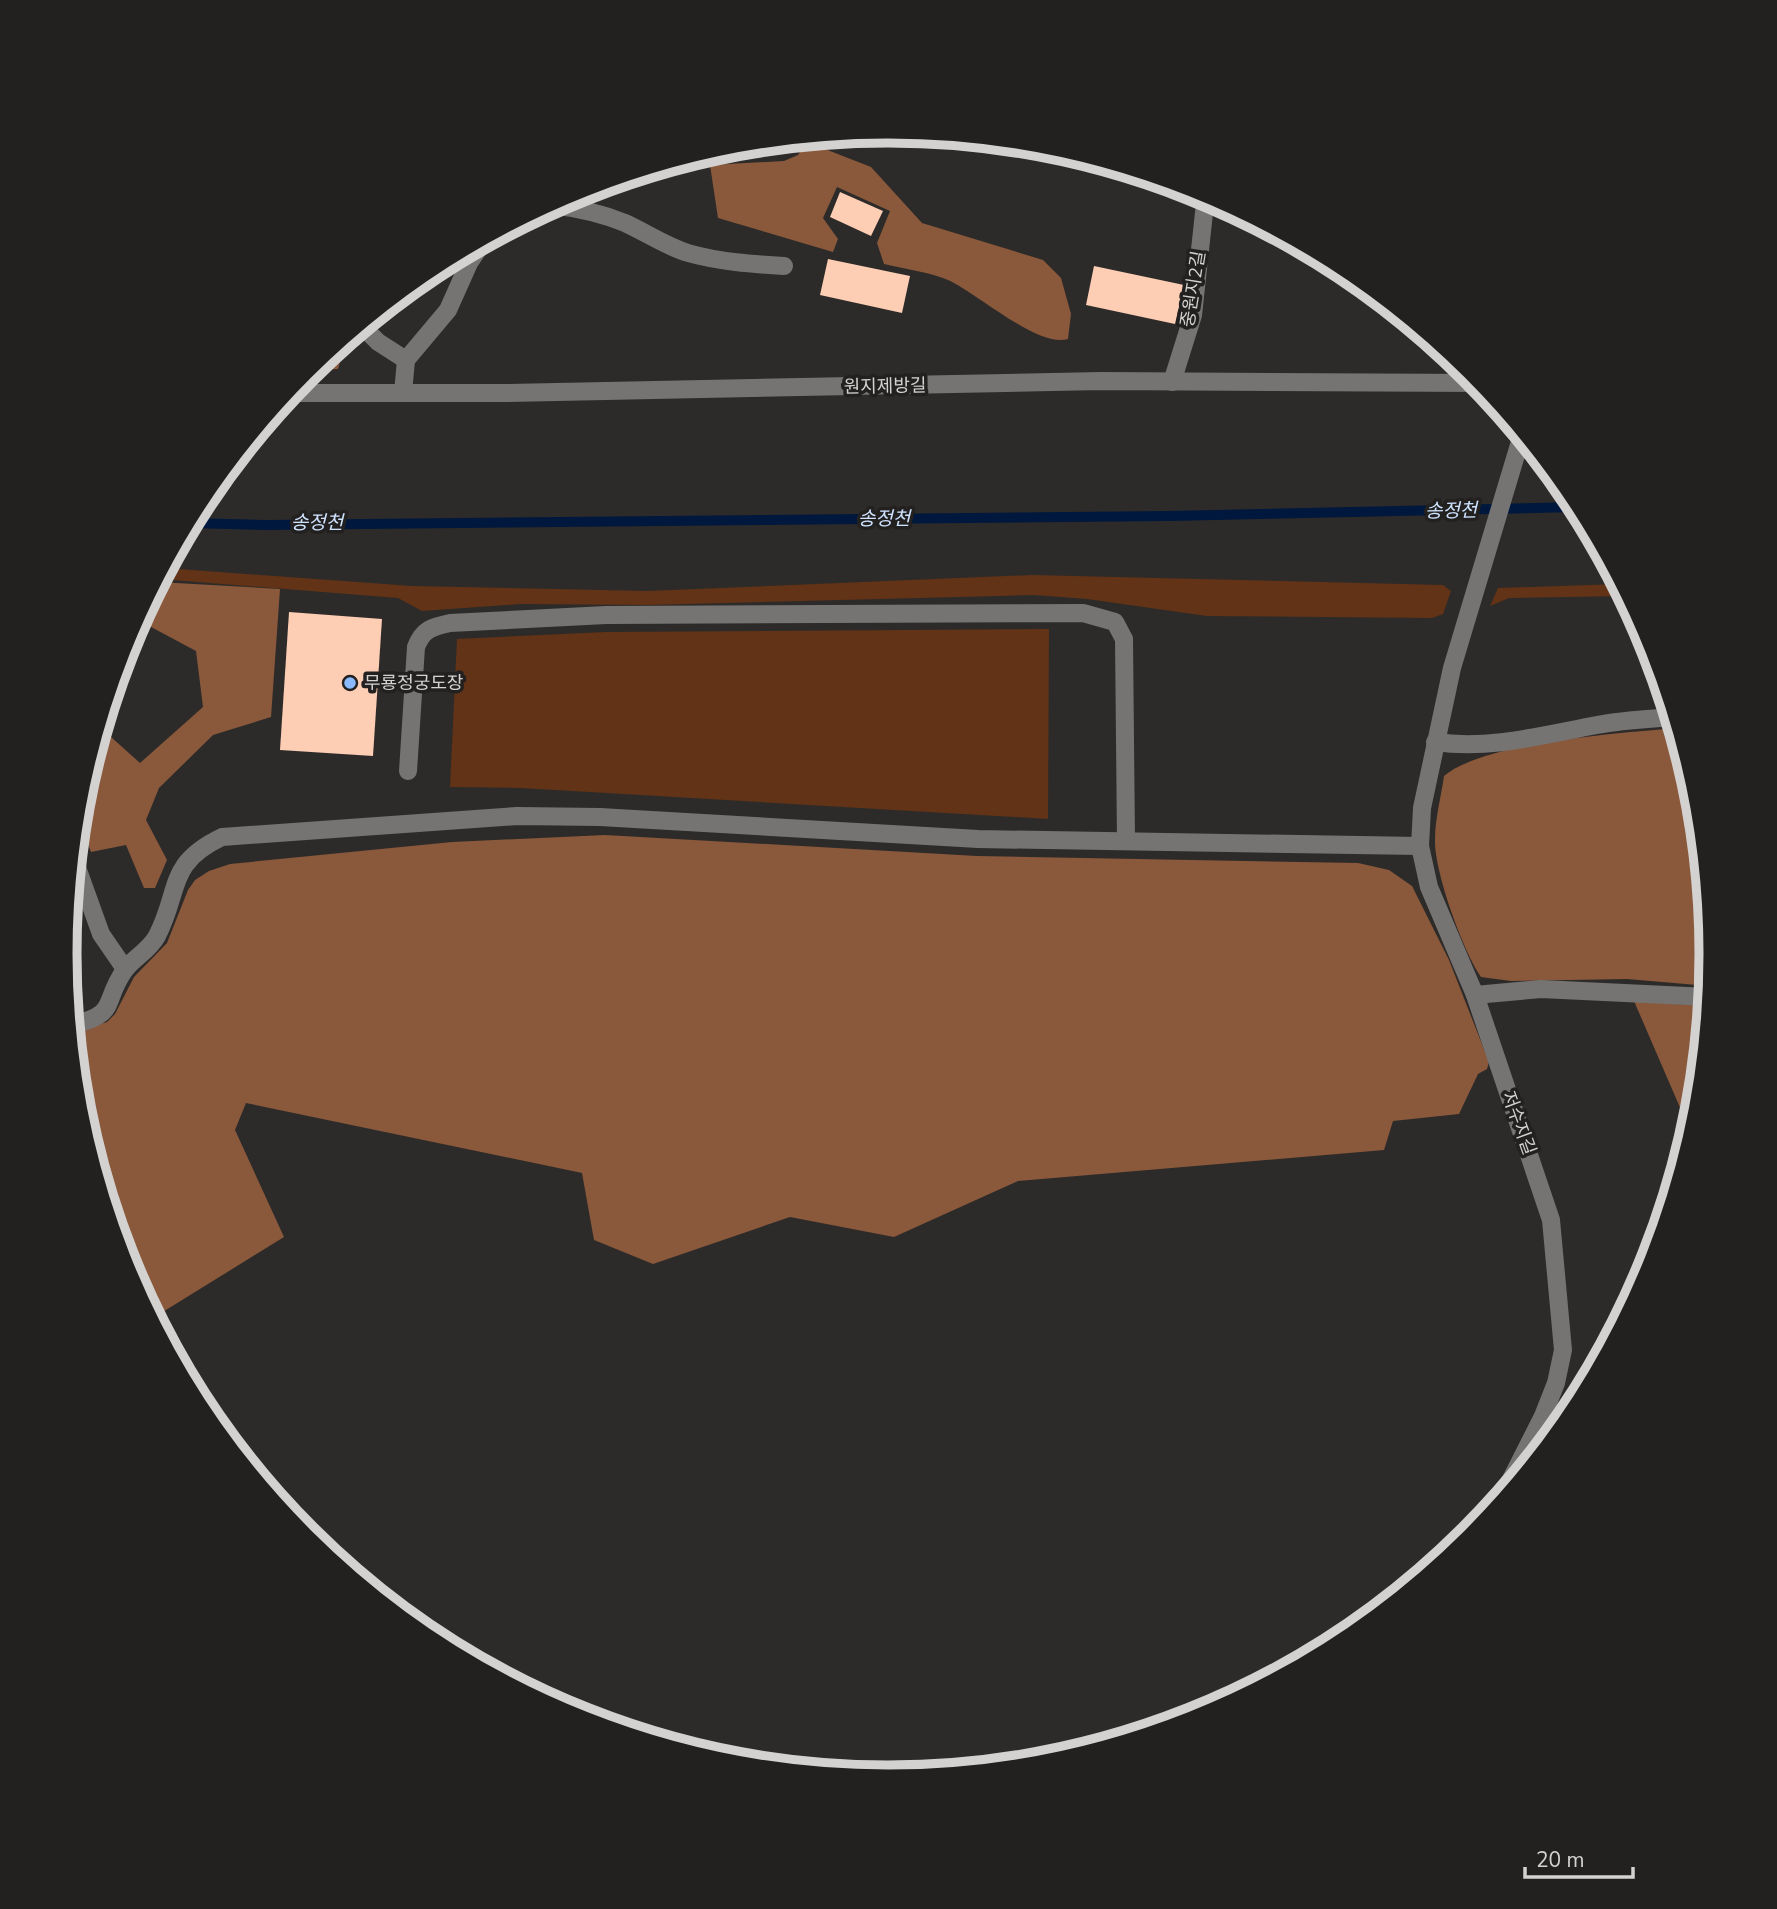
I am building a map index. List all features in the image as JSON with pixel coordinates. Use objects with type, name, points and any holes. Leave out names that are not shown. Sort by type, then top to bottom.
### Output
[{"type":"street","name":"중원지2길","points":[[1172,382],[1192,315],[1204,207]]},
{"type":"street","points":[[570,209],[602,215],[627,224],[659,242],[690,253],[728,262],[784,265]]},
{"type":"street","points":[[403,393],[407,360],[447,310],[472,259]]},
{"type":"street","points":[[368,332],[378,342],[407,360]]},
{"type":"street","name":"원지제방길","points":[[303,393],[1172,382],[1464,383]]},
{"type":"street","name":"저수지길","points":[[1517,1468],[1543,1416],[1556,1382],[1563,1350],[1551,1220],[1475,995],[1429,887],[1420,846],[1422,808],[1452,668],[1478,590],[1519,444]]},
{"type":"street","points":[[408,771],[416,647],[421,634],[429,628],[450,623],[606,615],[1083,613],[1115,622],[1124,639],[1126,841]]},
{"type":"street","points":[[1435,741],[1478,745],[1517,741],[1599,724],[1664,718]]},
{"type":"street","points":[[80,1023],[103,1014],[125,969],[156,938],[180,869],[206,844],[222,837],[531,816],[600,817],[978,839],[1420,846]]},
{"type":"street","points":[[81,879],[101,934],[125,969]]},
{"type":"street","points":[[1475,995],[1541,989],[1698,997]]},
{"type":"path","points":[[756,155],[781,150]]},
{"type":"shaded area","points":[[819,147],[871,167],[922,223],[1043,260],[1061,278],[1071,314],[1068,339],[1055,340],[1024,328],[948,280],[884,264],[877,243],[890,211],[837,187],[823,218],[838,239],[833,252],[718,218],[710,165],[784,161],[798,155],[803,148]]},
{"type":"shaded area","points":[[342,355],[338,369],[327,369]]},
{"type":"shaded area","points":[[175,569],[412,586],[647,591],[1032,575],[1443,585],[1451,591],[1443,614],[1432,618],[1207,616],[1087,599],[1034,595],[649,605],[521,604],[422,611],[398,598],[170,580]]},
{"type":"shaded area","points":[[168,583],[280,589],[271,717],[213,735],[159,788],[146,820],[167,860],[155,888],[144,888],[126,845],[91,852],[86,837],[93,796],[108,734],[140,763],[203,707],[196,651],[148,625]]},
{"type":"shaded area","points":[[1610,584],[1616,596],[1509,598],[1490,606],[1498,588]]},
{"type":"shaded area","points":[[1049,629],[1048,819],[521,788],[450,787],[457,639],[606,632]]},
{"type":"shaded area","points":[[1667,729],[1684,796],[1693,849],[1698,901],[1699,985],[1627,979],[1511,981],[1481,977],[1466,949],[1451,910],[1436,854],[1436,824],[1444,776],[1463,764],[1489,755],[1589,736]]},
{"type":"shaded area","points":[[605,835],[977,856],[1358,863],[1389,870],[1412,886],[1449,960],[1489,1062],[1487,1069],[1478,1074],[1459,1114],[1393,1121],[1384,1150],[1018,1181],[894,1237],[790,1217],[653,1264],[594,1240],[582,1173],[246,1103],[235,1130],[284,1237],[161,1313],[120,1215],[105,1165],[93,1113],[81,1030],[107,1022],[115,1014],[134,977],[167,943],[188,890],[195,880],[209,871],[230,864],[452,842]]},
{"type":"shaded area","points":[[1634,1001],[1698,1005],[1693,1060],[1683,1115]]},
{"type":"building","points":[[840,192],[883,211],[871,236],[830,217]]},
{"type":"building","points":[[828,259],[910,276],[902,313],[820,295]]},
{"type":"building","points":[[1094,266],[1184,285],[1175,324],[1086,305]]},
{"type":"building","points":[[289,612],[382,619],[373,756],[280,750]]},
{"type":"waterway","name":"송정천","points":[[202,523],[266,525],[1169,516],[1565,507]]},
{"type":"place","name":"무룡정궁도장","points":[[350,683]]}]
